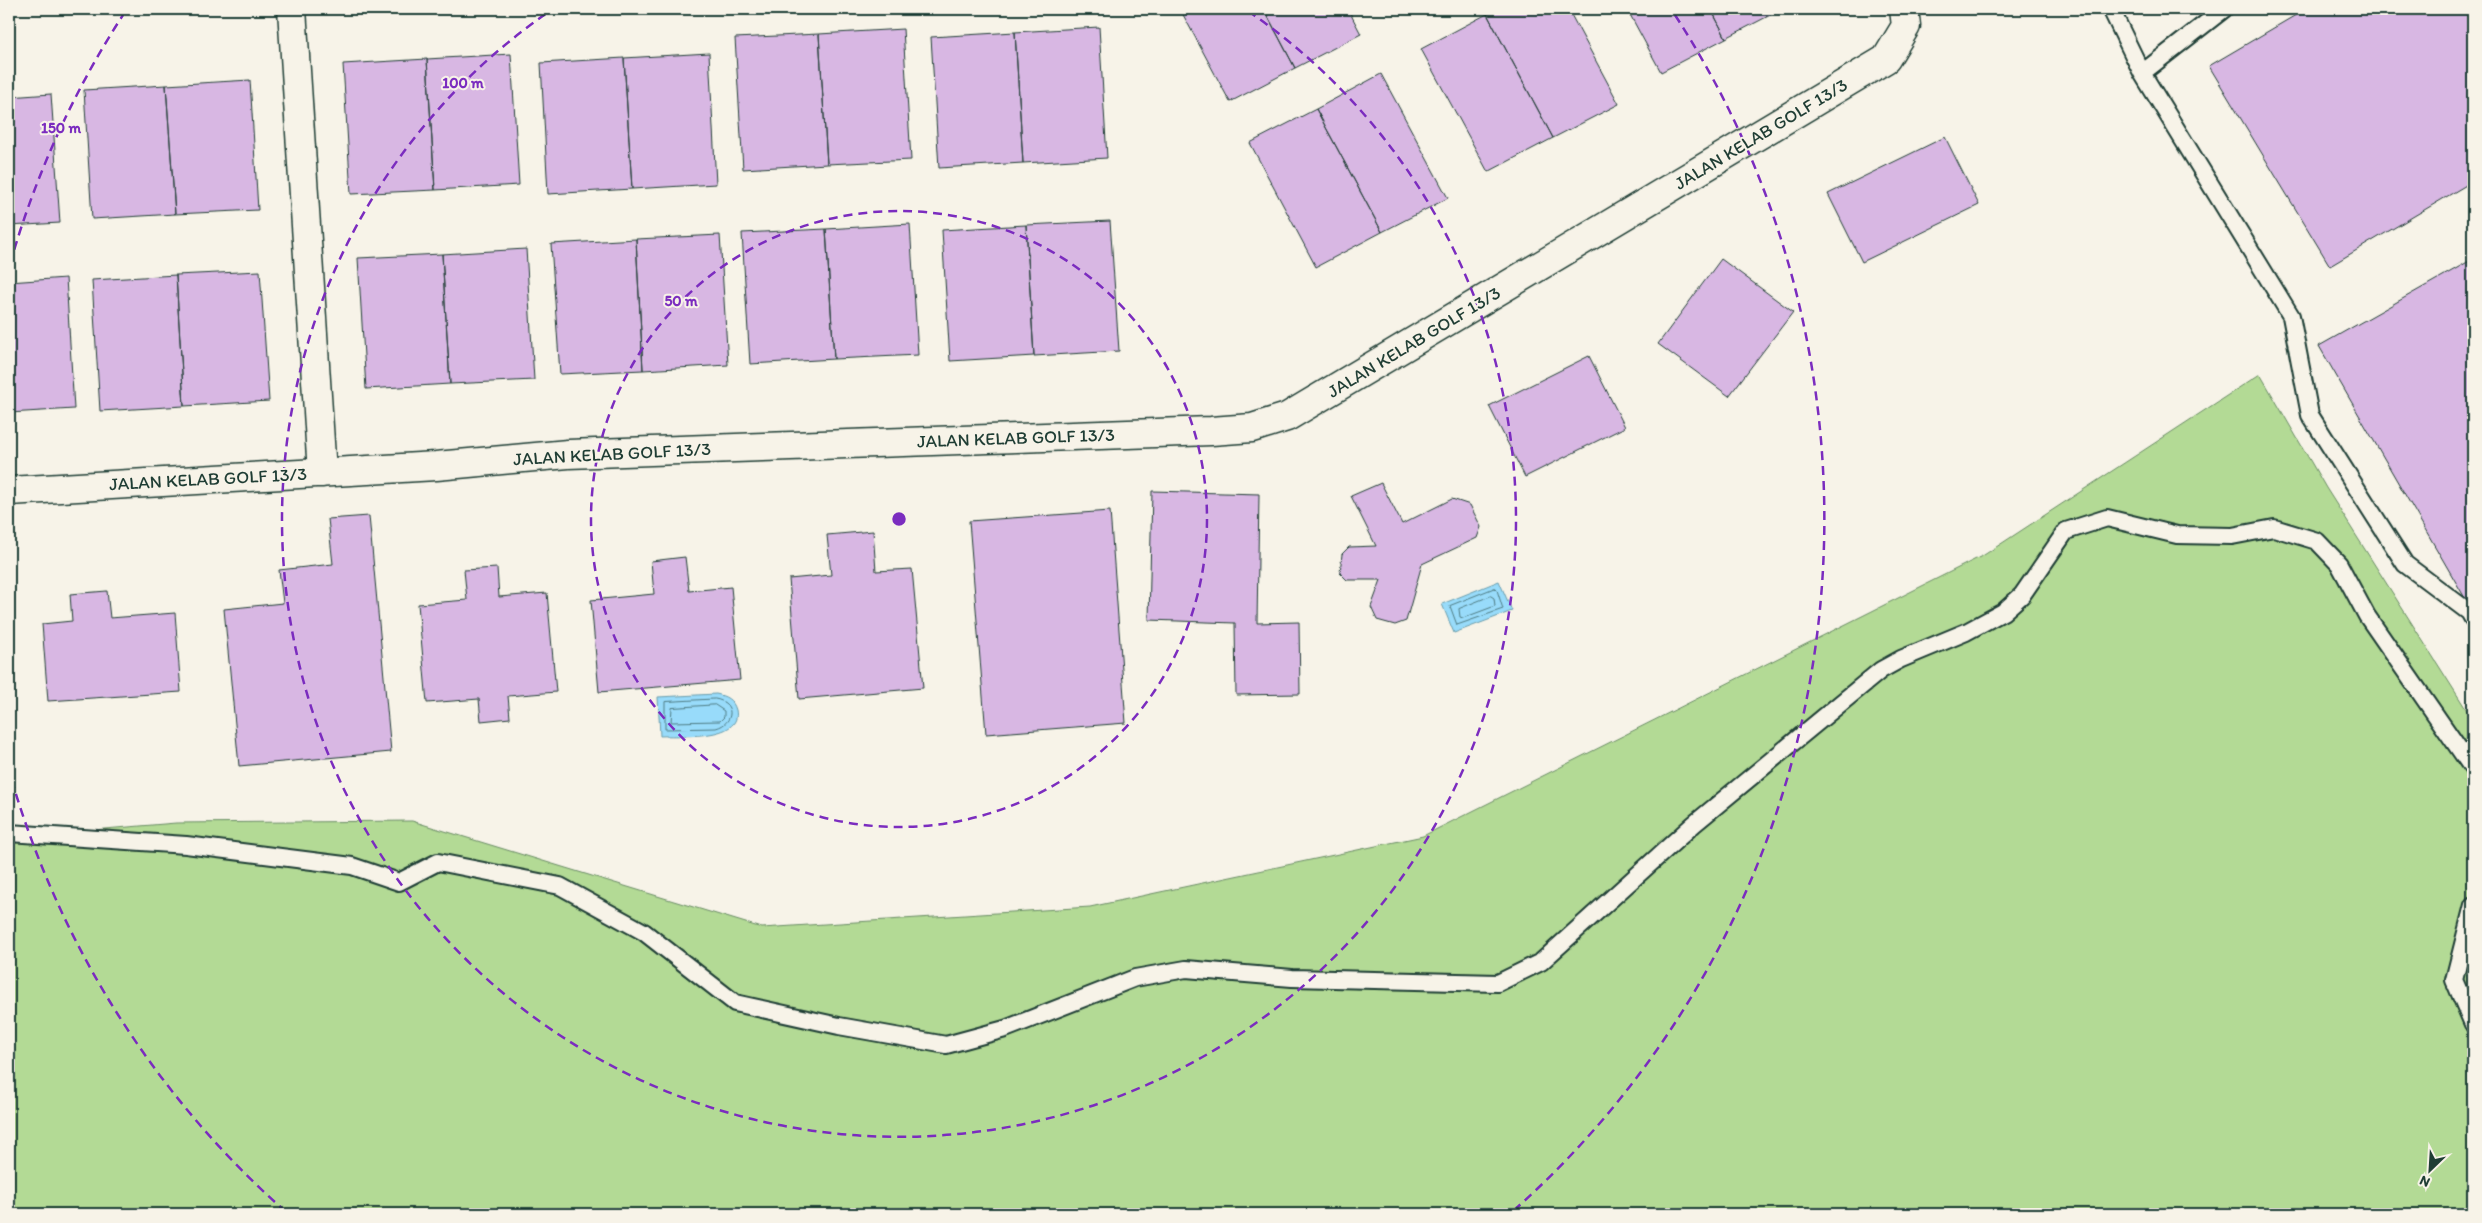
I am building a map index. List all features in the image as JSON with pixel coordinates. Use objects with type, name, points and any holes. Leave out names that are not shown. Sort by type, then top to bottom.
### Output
[{"type":"street","points":[[292,9],[322,473]]},
{"type":"street","name":"JALAN KELAB GOLF 13/3","points":[[9,491],[436,466],[568,454],[1252,428],[1287,417],[1886,59],[1905,17]]},
{"type":"lane","points":[[2111,9],[2142,73],[2291,316],[2310,415],[2405,564],[2468,612],[2473,619]]},
{"type":"lane","points":[[2142,73],[2224,9]]},
{"type":"lane","points":[[9,832],[186,845],[352,866],[399,882],[438,862],[560,886],[644,932],[735,1003],[839,1026],[946,1045],[1005,1028],[1135,978],[1186,969],[1292,978],[1498,983],[1541,962],[1694,824],[1881,670],[1901,659],[1966,632],[2003,612],[2022,595],[2066,531],[2106,518],[2177,534],[2232,536],[2274,528],[2318,541],[2339,564],[2368,616],[2473,769]]},
{"type":"lane","points":[[2473,905],[2454,980],[2473,1024]]},
{"type":"green space","points":[[2260,374],[2326,488],[2473,720],[2473,1214],[9,1214],[9,837],[176,823],[412,821],[762,928],[1090,907],[1423,836],[1984,555]]},
{"type":"water","points":[[1499,581],[1512,611],[1454,633],[1442,604]]},
{"type":"water","points":[[716,694],[728,699],[735,706],[736,720],[730,727],[720,732],[694,736],[660,736],[658,697]]},
{"type":"building","points":[[1180,9],[1264,9],[1295,68],[1230,102]]},
{"type":"building","points":[[1264,9],[1348,9],[1361,34],[1295,68]]},
{"type":"building","points":[[1498,9],[1568,9],[1619,104],[1553,138],[1487,14]]},
{"type":"building","points":[[1627,9],[1711,9],[1726,38],[1661,72]]},
{"type":"building","points":[[1711,9],[1782,9],[1726,38]]},
{"type":"building","points":[[2306,9],[2466,9],[2473,20],[2473,181],[2330,266],[2209,66]]},
{"type":"building","points":[[1487,14],[1553,138],[1488,172],[1421,49]]},
{"type":"building","points":[[1099,27],[1107,158],[1023,163],[1015,32]]},
{"type":"building","points":[[903,29],[911,160],[827,164],[819,34]]},
{"type":"building","points":[[1015,32],[1023,163],[939,168],[931,37]]},
{"type":"building","points":[[819,34],[827,164],[743,169],[735,38]]},
{"type":"building","points":[[709,53],[716,184],[632,189],[624,58]]},
{"type":"building","points":[[511,54],[519,185],[435,190],[427,59]]},
{"type":"building","points":[[624,58],[632,189],[548,194],[541,63]]},
{"type":"building","points":[[427,59],[435,190],[351,194],[343,64]]},
{"type":"building","points":[[1381,74],[1448,198],[1382,232],[1316,109]]},
{"type":"building","points":[[250,80],[258,210],[175,214],[166,85]]},
{"type":"building","points":[[166,85],[175,214],[92,219],[84,90]]},
{"type":"building","points":[[51,94],[60,223],[9,226],[9,97]]},
{"type":"building","points":[[1316,109],[1382,232],[1316,267],[1250,143]]},
{"type":"building","points":[[1945,137],[1979,205],[1862,262],[1828,194]]},
{"type":"building","points":[[1110,221],[1119,351],[1034,356],[1026,225]]},
{"type":"building","points":[[910,224],[918,355],[834,359],[826,229]]},
{"type":"building","points":[[1026,225],[1034,356],[950,361],[942,230]]},
{"type":"building","points":[[826,229],[834,359],[750,364],[742,233]]},
{"type":"building","points":[[720,235],[728,365],[643,370],[636,239]]},
{"type":"building","points":[[636,239],[643,370],[560,374],[551,244]]},
{"type":"building","points":[[526,249],[534,380],[450,384],[442,254]]},
{"type":"building","points":[[442,254],[450,384],[366,389],[358,258]]},
{"type":"building","points":[[1721,259],[1793,312],[1729,396],[1658,344]]},
{"type":"building","points":[[2473,259],[2473,603],[2469,605],[2319,346]]},
{"type":"building","points":[[260,271],[269,401],[184,406],[176,275]]},
{"type":"building","points":[[176,275],[184,406],[100,411],[92,280]]},
{"type":"building","points":[[66,278],[74,409],[9,413],[9,282]]},
{"type":"building","points":[[1589,356],[1625,427],[1525,477],[1489,406]]},
{"type":"building","points":[[1381,483],[1402,524],[1452,499],[1470,505],[1481,527],[1477,538],[1422,564],[1406,621],[1395,625],[1377,620],[1371,607],[1381,580],[1347,580],[1340,573],[1342,554],[1349,547],[1376,546],[1351,496]]},
{"type":"building","points":[[1152,491],[1259,494],[1257,623],[1299,622],[1300,694],[1236,695],[1235,623],[1149,620]]},
{"type":"building","points":[[1110,511],[1126,723],[986,734],[969,521]]},
{"type":"building","points":[[369,516],[391,752],[239,766],[224,609],[283,603],[279,570],[333,564],[328,519]]},
{"type":"building","points":[[873,531],[876,571],[912,569],[923,688],[799,699],[789,579],[831,575],[827,535]]},
{"type":"building","points":[[685,557],[689,591],[731,587],[740,680],[599,692],[591,600],[654,594],[651,561]]},
{"type":"building","points":[[497,568],[499,597],[547,593],[556,692],[508,696],[510,718],[481,721],[479,699],[427,703],[418,604],[467,600],[464,570]]},
{"type":"building","points":[[107,591],[110,618],[175,613],[181,692],[48,701],[42,624],[72,621],[70,594]]}]
